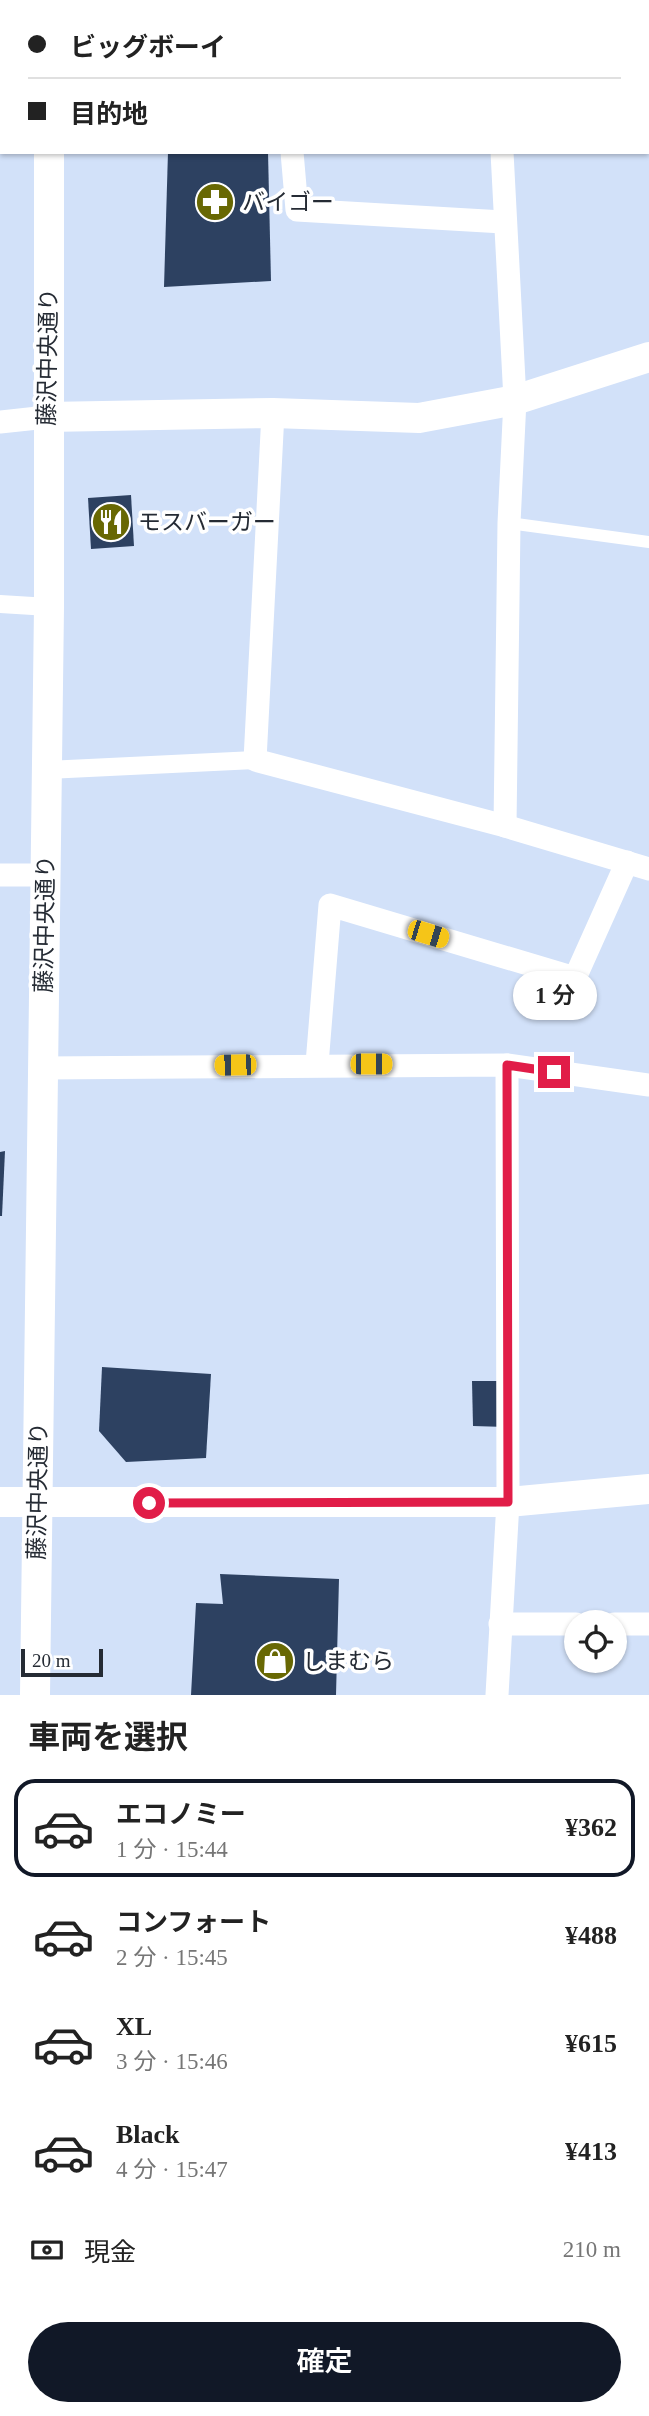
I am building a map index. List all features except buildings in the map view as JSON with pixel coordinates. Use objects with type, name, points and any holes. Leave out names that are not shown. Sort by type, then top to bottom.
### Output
[{"type":"street","name":"藤沢中央通り","points":[[34,1695],[49,607],[49,154]]},
{"type":"street","points":[[292,154],[297,210],[503,222]]},
{"type":"street","points":[[502,154],[503,222],[515,400],[509,523],[505,826]]},
{"type":"street","points":[[0,422],[47,417],[273,413],[419,418],[515,400],[649,358]]},
{"type":"street","points":[[255,760],[273,413]]},
{"type":"street","points":[[0,604],[49,607]]},
{"type":"street","points":[[47,770],[255,760],[505,826],[649,869]]},
{"type":"street","points":[[317,1064],[330,905],[575,978],[626,862]]},
{"type":"street","points":[[0,875],[45,875]]},
{"type":"street","points":[[43,1068],[317,1064],[507,1065],[649,1086]]},
{"type":"street","points":[[498,1695],[508,1502],[507,1065]]},
{"type":"street","points":[[0,1502],[508,1502],[649,1489]]},
{"type":"street","points":[[500,1624],[564,1624]]},
{"type":"street","points":[[627,1624],[649,1624]]},
{"type":"lane","points":[[509,523],[649,542]]},
{"type":"place","name":"バイゴー","points":[[215,202]]},
{"type":"place","name":"モスバーガー","points":[[111,522]]},
{"type":"place","name":"しまむら","points":[[275,1661]]},
{"type":"route","points":[[149,1503],[508,1502],[507,1065],[554,1072]]}]
